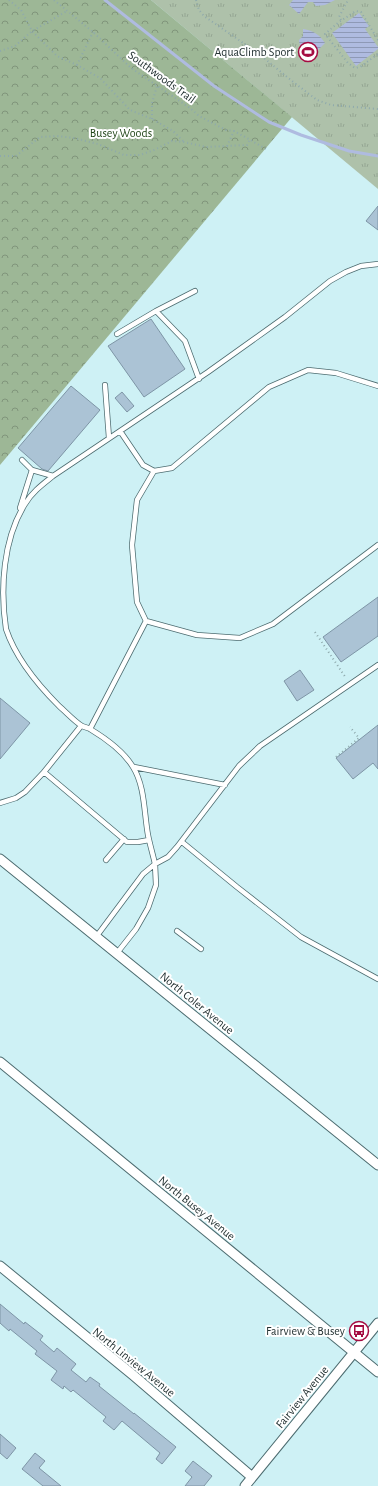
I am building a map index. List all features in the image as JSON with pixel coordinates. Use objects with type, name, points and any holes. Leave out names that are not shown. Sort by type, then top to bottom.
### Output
[{"type":"street","name":"North Coler Avenue","points":[[0,859],[378,1165]]},
{"type":"street","name":"North Busey Avenue","points":[[0,1062],[378,1372]]},
{"type":"street","name":"North Linview Avenue","points":[[0,1266],[133,1375],[252,1477]]},
{"type":"street","name":"Fairview Avenue","points":[[245,1486],[378,1323]]},
{"type":"lane","points":[[17,519],[30,497],[53,476],[199,379],[285,317],[330,281],[356,268],[378,264]]},
{"type":"lane","points":[[117,334],[156,311],[195,291]]},
{"type":"lane","points":[[156,311],[185,341],[199,379]]},
{"type":"lane","points":[[120,431],[143,465],[154,472],[172,468],[269,387],[308,370],[336,373],[378,386]]},
{"type":"lane","points":[[105,385],[109,438]]},
{"type":"lane","points":[[22,460],[32,470],[53,476]]},
{"type":"lane","points":[[32,470],[10,537],[1,575],[2,600],[6,629],[19,658],[29,672],[60,707],[81,726],[90,729],[126,758],[134,767],[140,783],[149,840],[155,864],[156,885],[148,908],[136,929],[117,954]]},
{"type":"lane","points":[[154,472],[137,500],[132,545],[137,602],[146,621],[196,635],[240,638],[273,624],[378,545]]},
{"type":"lane","points":[[90,729],[146,621]]},
{"type":"lane","points":[[0,630],[6,629]]},
{"type":"lane","points":[[96,937],[143,874],[155,864],[168,857],[182,842],[239,766],[260,746],[378,665]]},
{"type":"lane","points":[[0,803],[16,798],[25,792],[44,772],[81,726]]},
{"type":"lane","points":[[134,767],[225,785]]},
{"type":"lane","points":[[44,772],[127,842],[149,840]]},
{"type":"lane","points":[[106,860],[124,839]]},
{"type":"lane","points":[[182,842],[301,937],[378,979]]},
{"type":"lane","points":[[177,931],[201,949]]},
{"type":"path","points":[[9,0],[21,10],[32,31],[57,56],[100,78],[130,110],[152,119],[173,131],[184,142]]},
{"type":"path","name":"Southwoods Trail","points":[[54,0],[93,32],[131,68],[190,108],[199,116],[226,130],[234,131],[266,149]]},
{"type":"path","points":[[196,0],[199,10],[204,16],[259,54],[317,100],[331,105],[378,109]]},
{"type":"path","points":[[342,20],[339,17],[348,0]]},
{"type":"path","points":[[0,51],[15,46],[32,31],[67,10]]},
{"type":"path","points":[[378,40],[361,12],[356,11],[325,34],[348,63],[355,68],[360,67],[378,54]]},
{"type":"path","points":[[77,65],[93,32]]},
{"type":"path","points":[[152,119],[152,103],[157,86]]},
{"type":"path","points":[[227,146],[234,131]]},
{"type":"path","points":[[0,156],[16,156],[40,137],[57,136],[74,138],[98,144],[124,155],[140,155],[172,141],[206,147],[248,144],[250,140]]},
{"type":"path","points":[[315,632],[351,684]]},
{"type":"path","points":[[336,757],[359,738],[350,727]]},
{"type":"green space","name":"Busey Woods","points":[[0,0],[151,0],[292,117],[0,465]]},
{"type":"green space","points":[[151,0],[378,0],[378,189]]},
{"type":"water","points":[[293,0],[335,0],[325,5],[316,6],[313,2],[308,2],[299,14],[289,5]]},
{"type":"water","points":[[359,13],[369,26],[365,29],[378,49],[356,66],[332,33]]},
{"type":"water","points":[[303,29],[316,33],[325,43],[313,55],[299,43],[299,40],[303,36]]},
{"type":"building","points":[[378,206],[378,230],[366,221]]},
{"type":"building","points":[[151,319],[185,369],[144,397],[108,346]]},
{"type":"building","points":[[71,386],[100,410],[48,471],[42,469],[18,448]]},
{"type":"building","points":[[122,392],[134,406],[127,412],[115,398]]},
{"type":"building","points":[[378,597],[378,636],[341,662],[323,637]]},
{"type":"building","points":[[300,670],[314,690],[297,701],[284,681]]},
{"type":"building","points":[[0,698],[30,723],[0,759]]},
{"type":"building","points":[[378,725],[378,769],[373,763],[353,779],[336,758]]},
{"type":"building","points":[[0,1304],[24,1324],[25,1322],[43,1336],[40,1340],[54,1352],[57,1348],[76,1364],[71,1370],[86,1382],[90,1377],[100,1384],[99,1386],[176,1447],[162,1464],[156,1459],[160,1453],[122,1421],[114,1430],[103,1421],[106,1417],[73,1390],[71,1392],[64,1386],[63,1389],[51,1380],[57,1371],[35,1354],[37,1351],[10,1329],[9,1331],[0,1323]]},
{"type":"building","points":[[0,1434],[16,1448],[7,1459],[0,1453]]},
{"type":"building","points":[[35,1453],[45,1461],[39,1468],[61,1486],[43,1486],[22,1469]]},
{"type":"building","points":[[193,1461],[212,1476],[204,1486],[185,1486],[192,1477],[185,1471]]},
{"type":"waterway","points":[[105,0],[214,86],[269,122],[301,135],[349,151],[378,156]]},
{"type":"place","name":"AquaClimb Sport","points":[[308,52]]},
{"type":"place","name":"Fairview & Busey","points":[[359,1331]]}]
